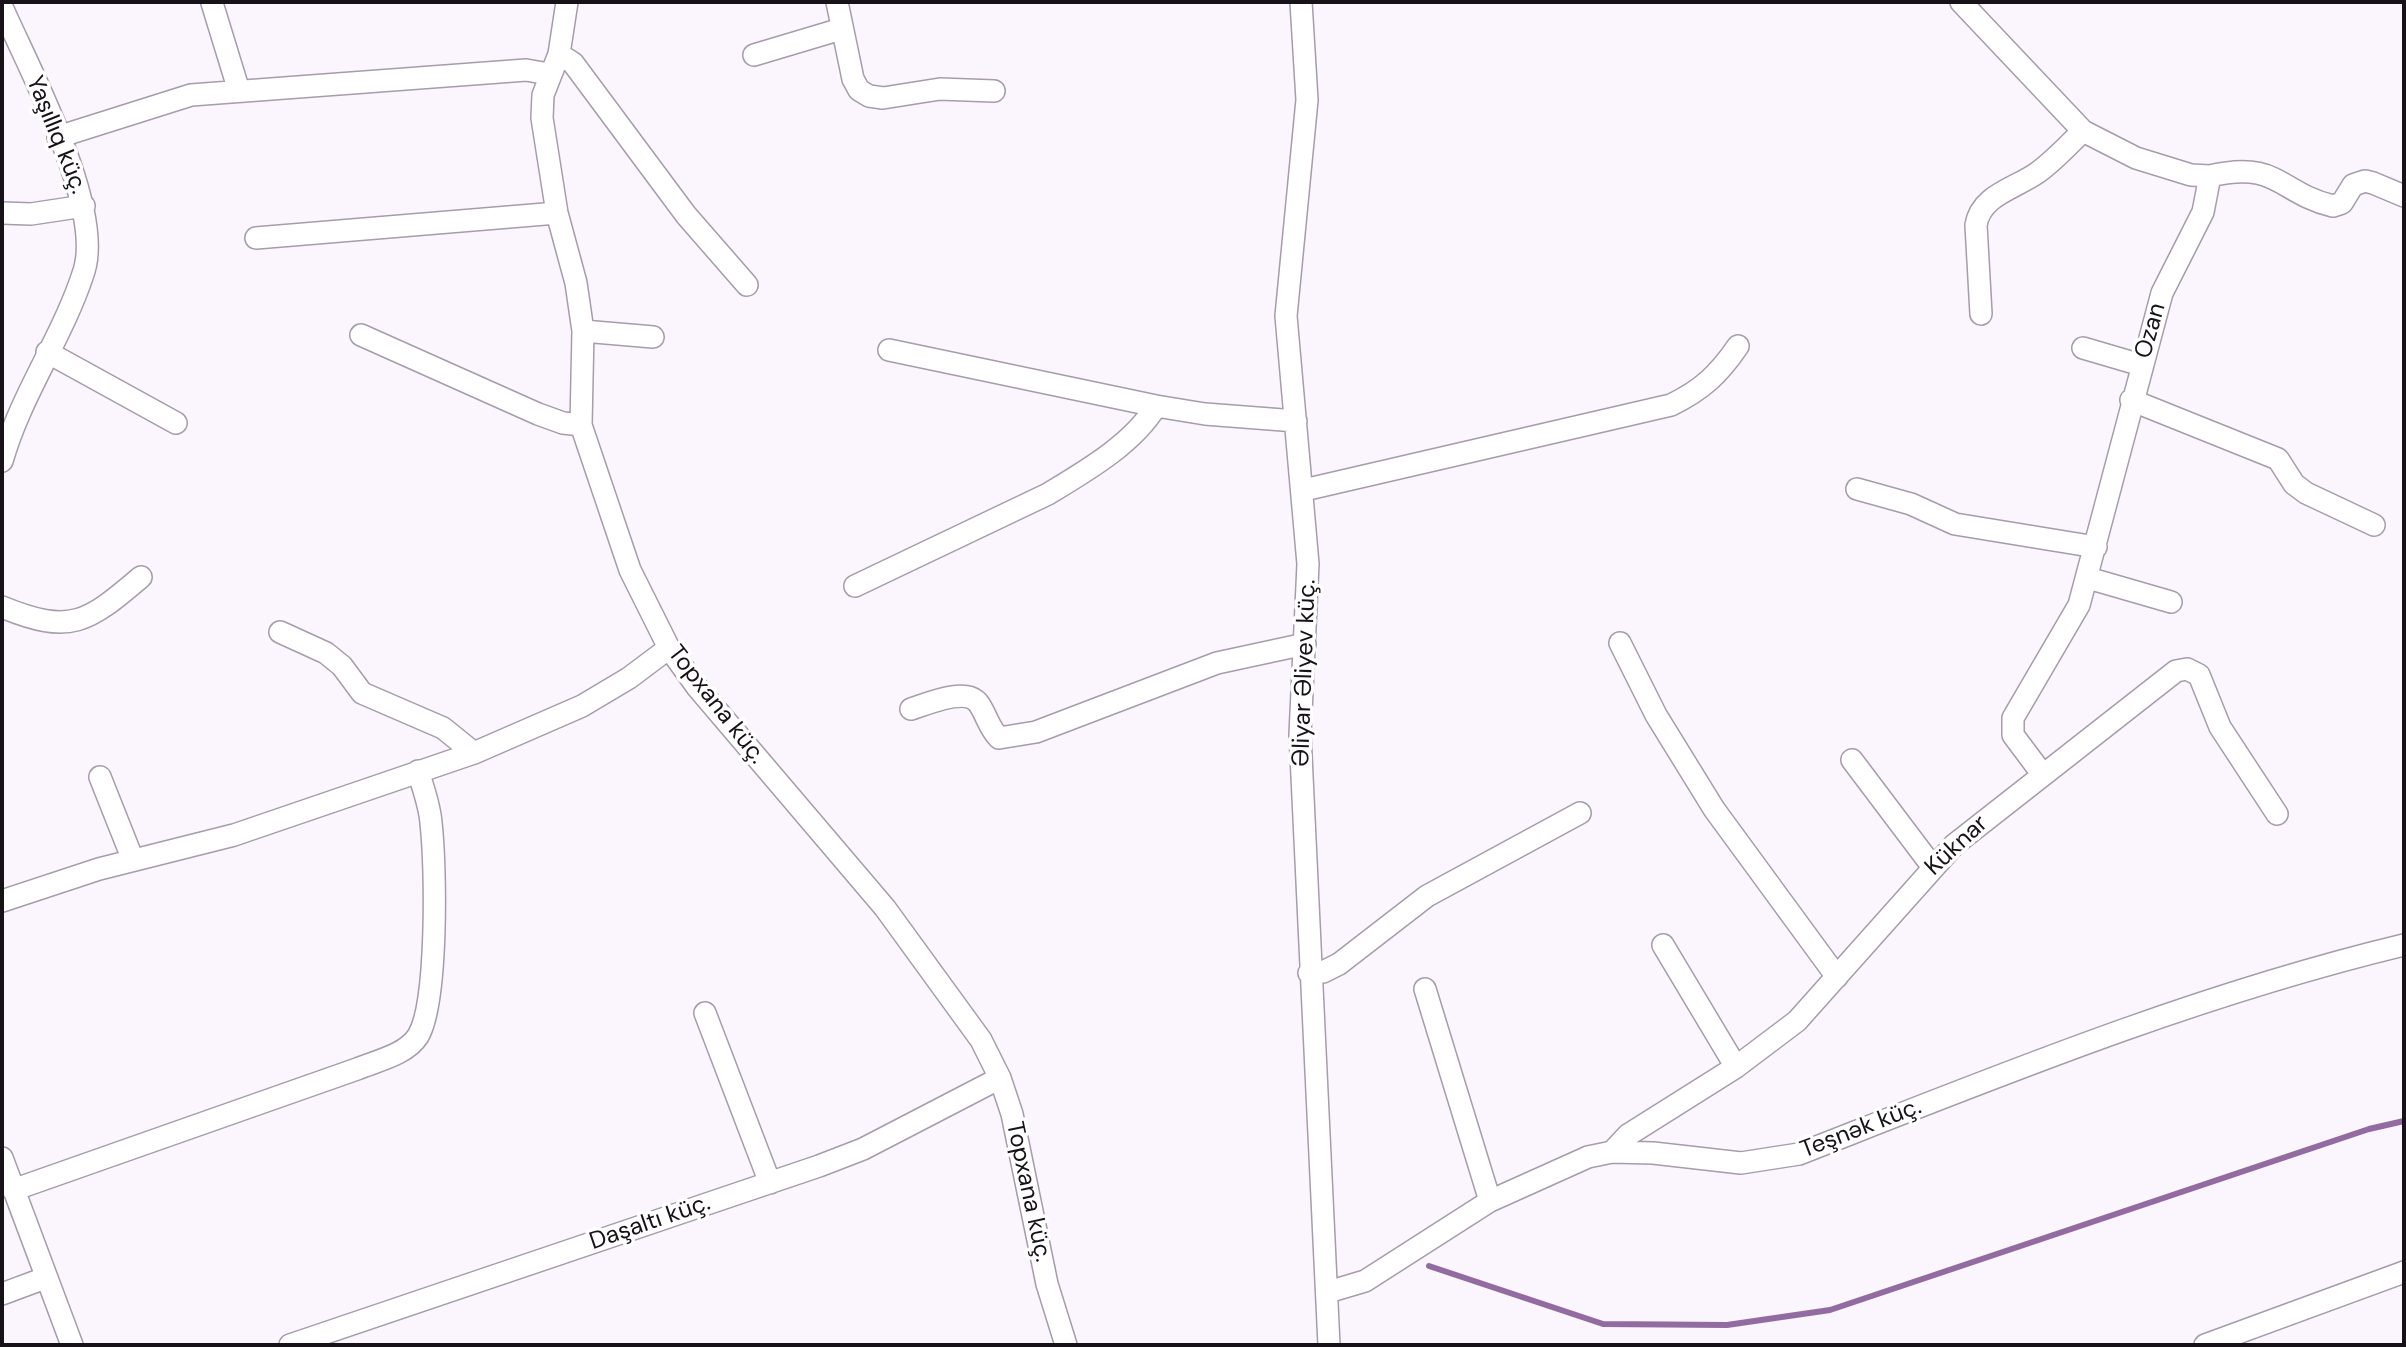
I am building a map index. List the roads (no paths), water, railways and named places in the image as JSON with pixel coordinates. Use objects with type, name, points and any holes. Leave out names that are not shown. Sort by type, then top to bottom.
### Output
[{"type":"street","name":"Topxana küç.","points":[[567,2],[559,54],[549,74],[542,118],[557,213],[576,283],[583,331],[581,425],[629,570],[669,648],[697,687],[885,908],[956,1001],[981,1040],[1000,1078],[1012,1114],[1047,1284],[1066,1345]]},
{"type":"street","points":[[837,2],[853,79],[859,90],[869,96],[883,98],[940,89],[994,91]]},
{"type":"street","name":"Əliyar Əliyev küç.","points":[[1301,2],[1307,100],[1286,316],[1304,490],[1308,564],[1300,734],[1309,973],[1329,1345]]},
{"type":"street","points":[[1961,2],[2083,131],[2136,158],[2191,175],[2210,176],[2233,170],[2256,171],[2333,206],[2342,203],[2353,184],[2365,181],[2404,197]]},
{"type":"street","points":[[212,3],[239,91]]},
{"type":"street","name":"Yaşıllıq küç.","points":[[2,7],[58,137],[84,206],[88,230],[85,269],[47,352],[8,418],[2,461]]},
{"type":"street","points":[[754,55],[841,29]]},
{"type":"street","points":[[559,54],[573,63],[686,215],[747,285]]},
{"type":"street","points":[[58,137],[191,95],[526,70],[549,74]]},
{"type":"street","points":[[1981,314],[1976,225],[1979,212],[1987,202],[2037,173],[2083,131]]},
{"type":"street","name":"Ozan","points":[[2043,775],[2013,735],[2013,718],[2067,627],[2088,578],[2131,400],[2162,293],[2203,212],[2210,176]]},
{"type":"street","points":[[2,213],[31,214],[84,206]]},
{"type":"street","points":[[256,238],[557,213]]},
{"type":"street","points":[[583,331],[653,337]]},
{"type":"street","points":[[361,335],[538,414],[563,423],[581,425]]},
{"type":"street","points":[[1304,490],[1671,405],[1697,393],[1717,376],[1738,346]]},
{"type":"street","points":[[2083,348],[2141,365]]},
{"type":"street","points":[[889,350],[1156,406],[1205,414],[1296,421]]},
{"type":"street","points":[[47,352],[176,423]]},
{"type":"street","points":[[2131,400],[2278,459],[2294,484],[2306,493],[2374,526]]},
{"type":"street","points":[[855,586],[1067,483],[1139,430],[1156,406]]},
{"type":"street","points":[[1857,489],[1911,503],[1955,524],[2096,548]]},
{"type":"street","points":[[2,607],[34,620],[59,623],[80,620],[102,611],[141,577]]},
{"type":"street","points":[[2088,578],[2171,601]]},
{"type":"street","points":[[280,632],[326,653],[342,666],[362,692],[443,728],[474,753]]},
{"type":"street","points":[[1620,643],[1656,715],[1714,809],[1837,977]]},
{"type":"street","points":[[911,709],[948,698],[970,697],[978,702],[991,730],[999,738],[1011,738],[1036,732],[1217,663],[1305,644]]},
{"type":"street","points":[[2,901],[133,860],[234,835],[474,753],[582,706],[629,678],[669,648]]},
{"type":"street","name":"Küknar","points":[[1612,1152],[1628,1135],[1736,1067],[1797,1021],[1932,866],[1986,818],[2176,671],[2187,669],[2199,675],[2220,727],[2277,814]]},
{"type":"street","points":[[1852,760],[1932,866]]},
{"type":"street","points":[[13,1190],[357,1069],[401,1051],[417,1038],[426,1017],[430,991],[434,863],[431,820],[418,771]]},
{"type":"street","points":[[100,777],[133,860]]},
{"type":"street","points":[[1309,973],[1323,972],[1339,964],[1427,896],[1580,813]]},
{"type":"street","points":[[1663,945],[1736,1067]]},
{"type":"street","name":"Teşnək küç.","points":[[1328,1292],[1365,1281],[1490,1200],[1588,1157],[1612,1152],[1741,1163],[1799,1154],[2174,1010],[2311,968],[2404,945]]},
{"type":"street","points":[[1425,989],[1490,1200]]},
{"type":"street","points":[[705,1013],[770,1183]]},
{"type":"street","name":"Daşaltı küç.","points":[[290,1345],[863,1149],[1000,1078]]},
{"type":"street","points":[[2,1158],[72,1345]]},
{"type":"street","points":[[2205,1345],[2404,1272]]},
{"type":"street","points":[[2,1294],[45,1278]]},
{"type":"waterway","points":[[1429,1266],[1603,1324],[1727,1325],[1830,1310],[2369,1129],[2404,1121]]}]
